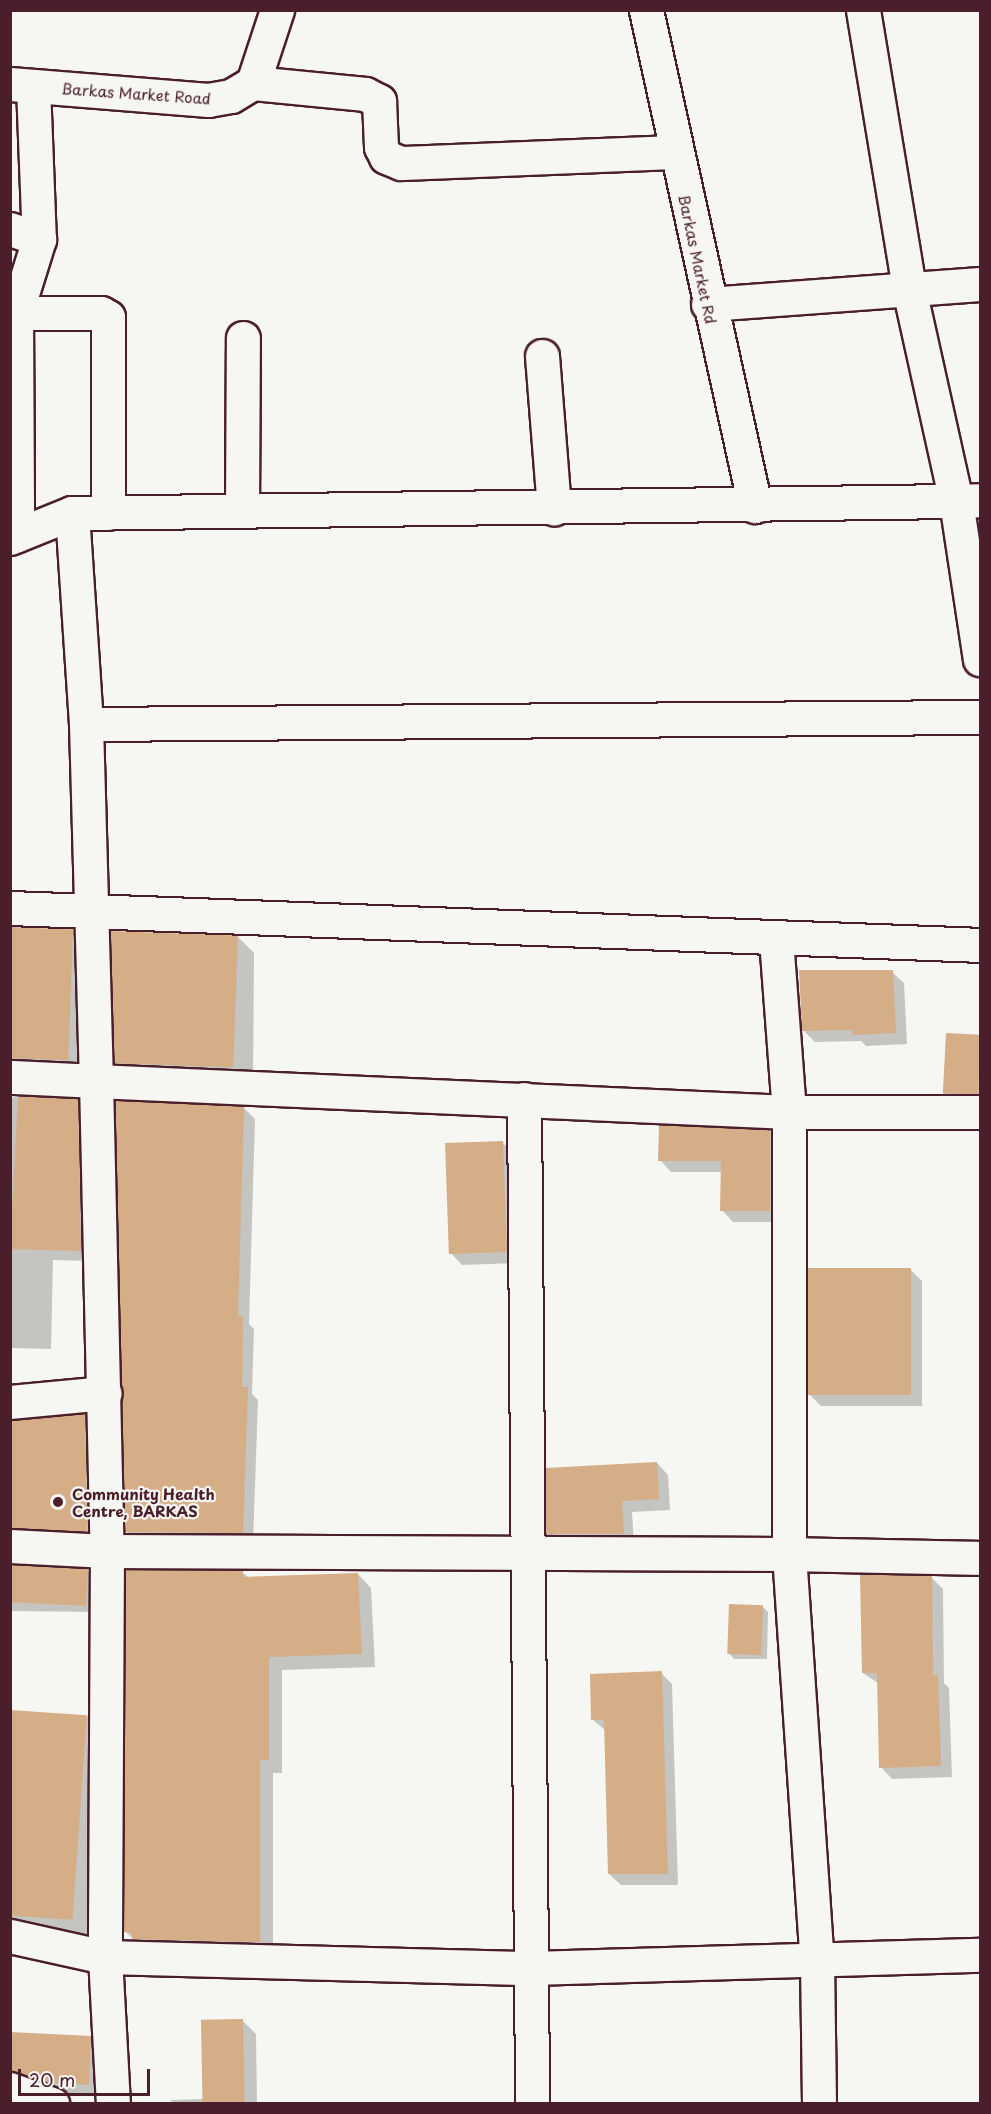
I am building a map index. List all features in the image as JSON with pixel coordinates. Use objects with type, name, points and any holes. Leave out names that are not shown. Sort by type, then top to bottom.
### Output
[{"type":"street","points":[[277,10],[253,83],[365,94],[379,101],[381,147],[386,157],[401,163],[675,152]]},
{"type":"street","name":"Barkas Market Rd","points":[[646,10],[708,304],[755,506]]},
{"type":"street","points":[[863,10],[909,290],[968,501],[981,659]]},
{"type":"street","name":"Barkas Market Road","points":[[22,85],[208,100],[231,96],[253,83]]},
{"type":"street","points":[[22,85],[25,234],[16,313],[14,537],[72,513],[554,509],[968,501]]},
{"type":"street","points":[[708,304],[981,284]]},
{"type":"street","points":[[16,313],[101,313],[108,317],[108,513]]},
{"type":"street","points":[[242,511],[243,338]]},
{"type":"street","points":[[542,356],[554,509]]},
{"type":"street","points":[[72,513],[86,724],[89,910],[105,1393],[107,1551],[105,1957],[113,2103]]},
{"type":"street","points":[[86,724],[981,717]]},
{"type":"street","points":[[10,908],[776,939],[981,945]]},
{"type":"street","points":[[776,939],[789,1112],[789,1554],[817,1960],[819,2103]]},
{"type":"street","points":[[10,1077],[789,1112],[981,1112]]},
{"type":"street","points":[[524,1099],[532,2103]]},
{"type":"street","points":[[10,1402],[105,1393]]},
{"type":"street","points":[[10,1546],[107,1551],[526,1550],[981,1558]]},
{"type":"street","points":[[10,1936],[105,1957],[531,1968],[981,1954]]},
{"type":"street","points":[[10,2089],[52,2103]]},
{"type":"building","points":[[10,927],[73,929],[68,1060],[10,1058]]},
{"type":"building","points":[[111,931],[238,935],[233,1067],[106,1063]]},
{"type":"building","points":[[799,970],[893,970],[896,1033],[853,1035],[852,1030],[802,1031]]},
{"type":"building","points":[[946,1033],[980,1035],[978,1095],[943,1093]]},
{"type":"building","points":[[18,1096],[78,1099],[81,1251],[10,1249]]},
{"type":"building","points":[[115,1101],[244,1106],[238,1316],[243,1316],[242,1387],[248,1387],[243,1533],[125,1532]]},
{"type":"building","points":[[659,1125],[770,1130],[770,1211],[720,1211],[721,1161],[658,1161]]},
{"type":"building","points":[[503,1141],[507,1252],[449,1254],[445,1143]]},
{"type":"building","points":[[808,1268],[911,1268],[911,1395],[808,1395]]},
{"type":"building","points":[[85,1414],[87,1531],[12,1532],[10,1415]]},
{"type":"building","points":[[657,1462],[659,1499],[622,1501],[624,1534],[546,1534],[546,1468]]},
{"type":"building","points":[[10,1565],[88,1569],[86,1606],[10,1602]]},
{"type":"building","points":[[126,1570],[243,1570],[243,1577],[358,1573],[362,1654],[269,1657],[269,1760],[260,1760],[260,1942],[132,1939],[132,1933],[124,1932]]},
{"type":"building","points":[[860,1574],[932,1576],[933,1675],[938,1675],[941,1766],[879,1768],[877,1673],[862,1673]]},
{"type":"building","points":[[729,1604],[763,1605],[761,1655],[727,1654]]},
{"type":"building","points":[[662,1671],[668,1874],[608,1874],[604,1720],[591,1720],[590,1674]]},
{"type":"building","points":[[10,1710],[87,1715],[73,1920],[10,1916]]},
{"type":"building","points":[[243,2019],[244,2103],[202,2104],[201,2020]]},
{"type":"building","points":[[10,2032],[91,2036],[89,2085],[49,2083],[10,2071]]},
{"type":"place","name":"Community Health Centre, BARKAS","points":[[58,1502]]}]
